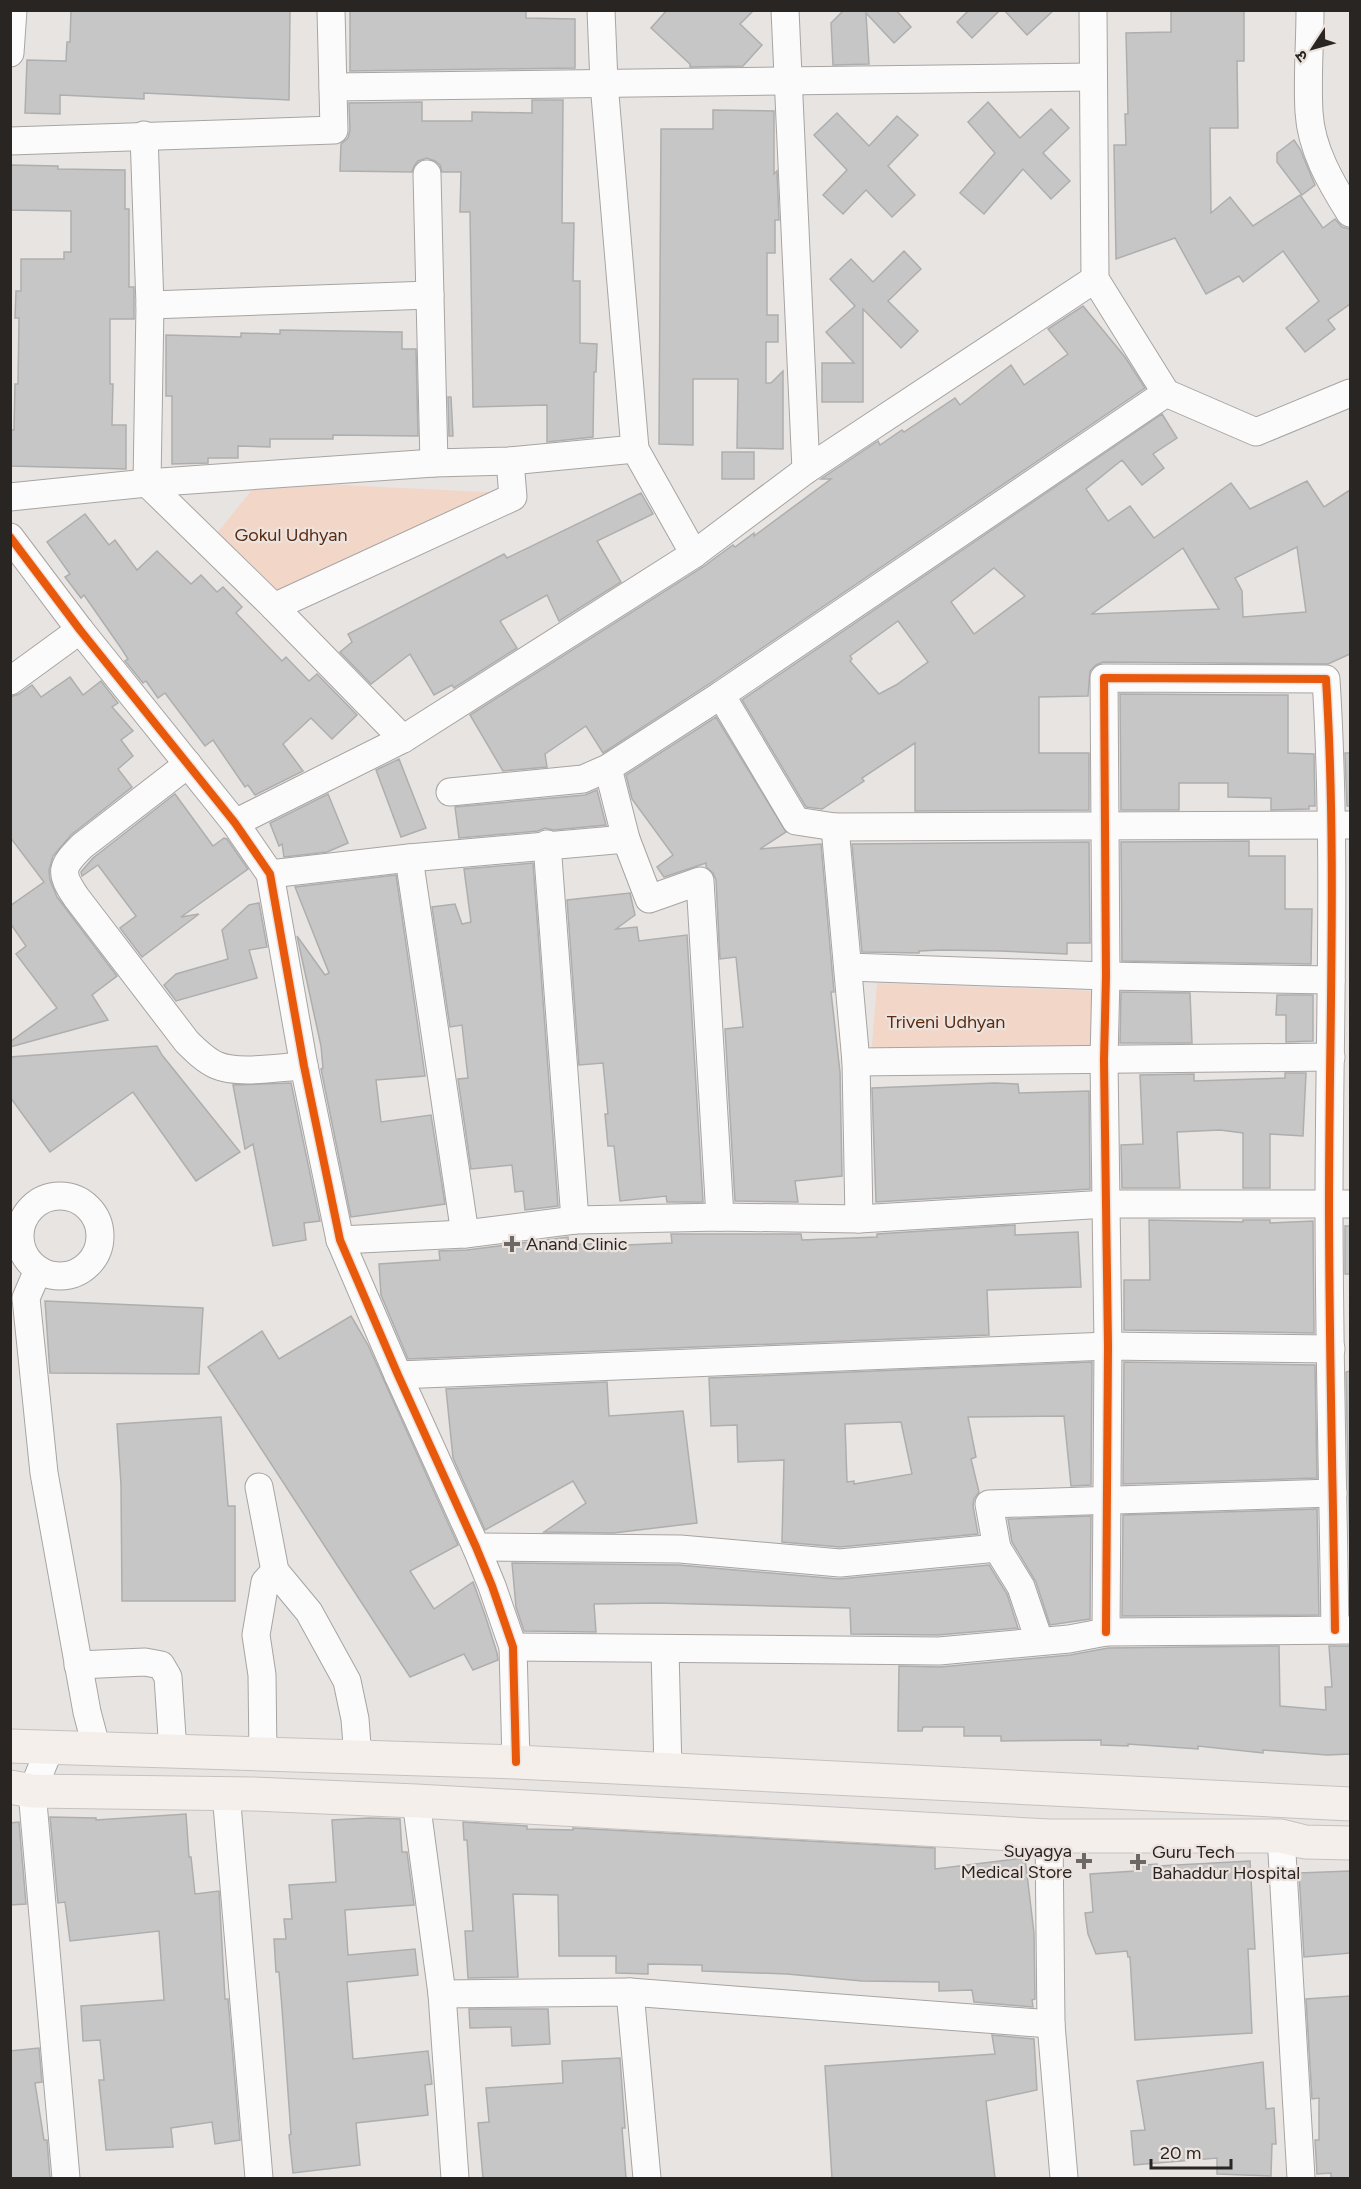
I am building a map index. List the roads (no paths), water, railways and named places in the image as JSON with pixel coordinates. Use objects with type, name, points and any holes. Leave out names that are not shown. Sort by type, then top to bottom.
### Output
[{"type":"main road","points":[[10,1746],[516,1762],[1350,1804]]},
{"type":"main road","points":[[21,1789],[226,1793],[416,1801],[1049,1836],[1281,1836],[1305,1842],[1350,1843]]},
{"type":"street","points":[[10,53],[13,10]]},
{"type":"street","points":[[10,141],[334,130],[331,10]]},
{"type":"street","points":[[600,10],[603,83],[635,450],[694,554]]},
{"type":"street","points":[[785,10],[806,470]]},
{"type":"street","points":[[1093,10],[1095,279],[1166,393],[1256,432],[1350,393]]},
{"type":"street","points":[[1310,10],[1309,114],[1318,151],[1329,179],[1350,213]]},
{"type":"street","points":[[333,87],[1093,77]]},
{"type":"street","points":[[144,135],[150,305],[147,483],[274,607],[403,740]]},
{"type":"street","points":[[427,174],[434,463]]},
{"type":"street","points":[[235,824],[403,740],[694,554],[806,470],[1095,279]]},
{"type":"street","points":[[150,305],[430,295]]},
{"type":"street","points":[[450,792],[583,779],[608,768],[721,695],[1166,393]]},
{"type":"street","points":[[10,496],[147,483],[434,463],[510,461],[635,450]]},
{"type":"street","points":[[274,607],[513,497],[510,461]]},
{"type":"street","points":[[10,537],[80,630],[235,824],[270,874],[304,1066],[340,1240],[476,1547],[513,1647],[516,1762]]},
{"type":"street","points":[[10,681],[80,630]]},
{"type":"street","points":[[513,1647],[939,1651],[1069,1639],[1106,1632],[1343,1630],[1333,1493],[1331,1350],[1340,1205],[1331,1057],[1331,980],[1340,825],[1329,740],[1326,679],[1104,678],[1106,976],[1104,1060],[1108,1346],[1106,1632]]},
{"type":"street","points":[[721,695],[796,821],[835,827],[1340,825]]},
{"type":"street","points":[[188,764],[82,846],[69,859],[64,868],[64,876],[76,897],[187,1042],[201,1056],[217,1066],[234,1070],[304,1066]]},
{"type":"street","points":[[608,768],[626,839],[649,899],[700,881],[720,1217]]},
{"type":"street","points":[[835,827],[856,1062],[859,1219]]},
{"type":"street","points":[[270,874],[547,844],[626,839]]},
{"type":"street","points":[[547,844],[575,1220]]},
{"type":"street","points":[[409,858],[465,1234]]},
{"type":"street","points":[[848,967],[1106,976],[1331,980]]},
{"type":"street","points":[[856,1062],[1331,1057]]},
{"type":"street","points":[[64,1196],[88,1207],[96,1218],[100,1231],[100,1244],[95,1256],[76,1274],[63,1277],[38,1270],[28,1261],[21,1242],[20,1207],[51,1197],[64,1196]]},
{"type":"street","points":[[340,1240],[465,1234],[575,1220],[720,1217],[859,1219],[1107,1204],[1340,1205]]},
{"type":"street","points":[[38,1270],[26,1298],[44,1473],[78,1665],[97,1750]]},
{"type":"street","points":[[398,1375],[1108,1346],[1331,1350]]},
{"type":"street","points":[[259,1487],[275,1571],[309,1612],[347,1681],[355,1719],[358,1758]]},
{"type":"street","points":[[1040,1640],[1021,1587],[997,1548],[989,1504],[1333,1493]]},
{"type":"street","points":[[476,1547],[680,1549],[840,1563],[997,1548]]},
{"type":"street","points":[[263,1755],[262,1675],[256,1635],[265,1582],[275,1571]]},
{"type":"street","points":[[665,1649],[668,1771]]},
{"type":"street","points":[[78,1665],[145,1662],[161,1665],[168,1677],[173,1752]]},
{"type":"street","points":[[50,1748],[21,1789],[66,2178]]},
{"type":"street","points":[[226,1793],[260,2178]]},
{"type":"street","points":[[416,1801],[442,1994],[455,2178]]},
{"type":"street","points":[[1049,1836],[1051,2024],[1064,2178]]},
{"type":"street","points":[[1281,1836],[1302,2178]]},
{"type":"street","points":[[442,1994],[630,1992],[1051,2024]]},
{"type":"street","points":[[630,1992],[647,2178]]},
{"type":"place","name":"Anand Clinic","points":[[512,1244]]},
{"type":"place","name":"Suyagya Medical Store","points":[[1084,1861]]},
{"type":"place","name":"Guru Tech Bahaddur Hospital","points":[[1138,1862]]},
{"type":"park label","name":"Gokul Udhyan","points":[[291,535]]},
{"type":"park label","name":"Triveni Udhyan","points":[[946,1022]]}]
